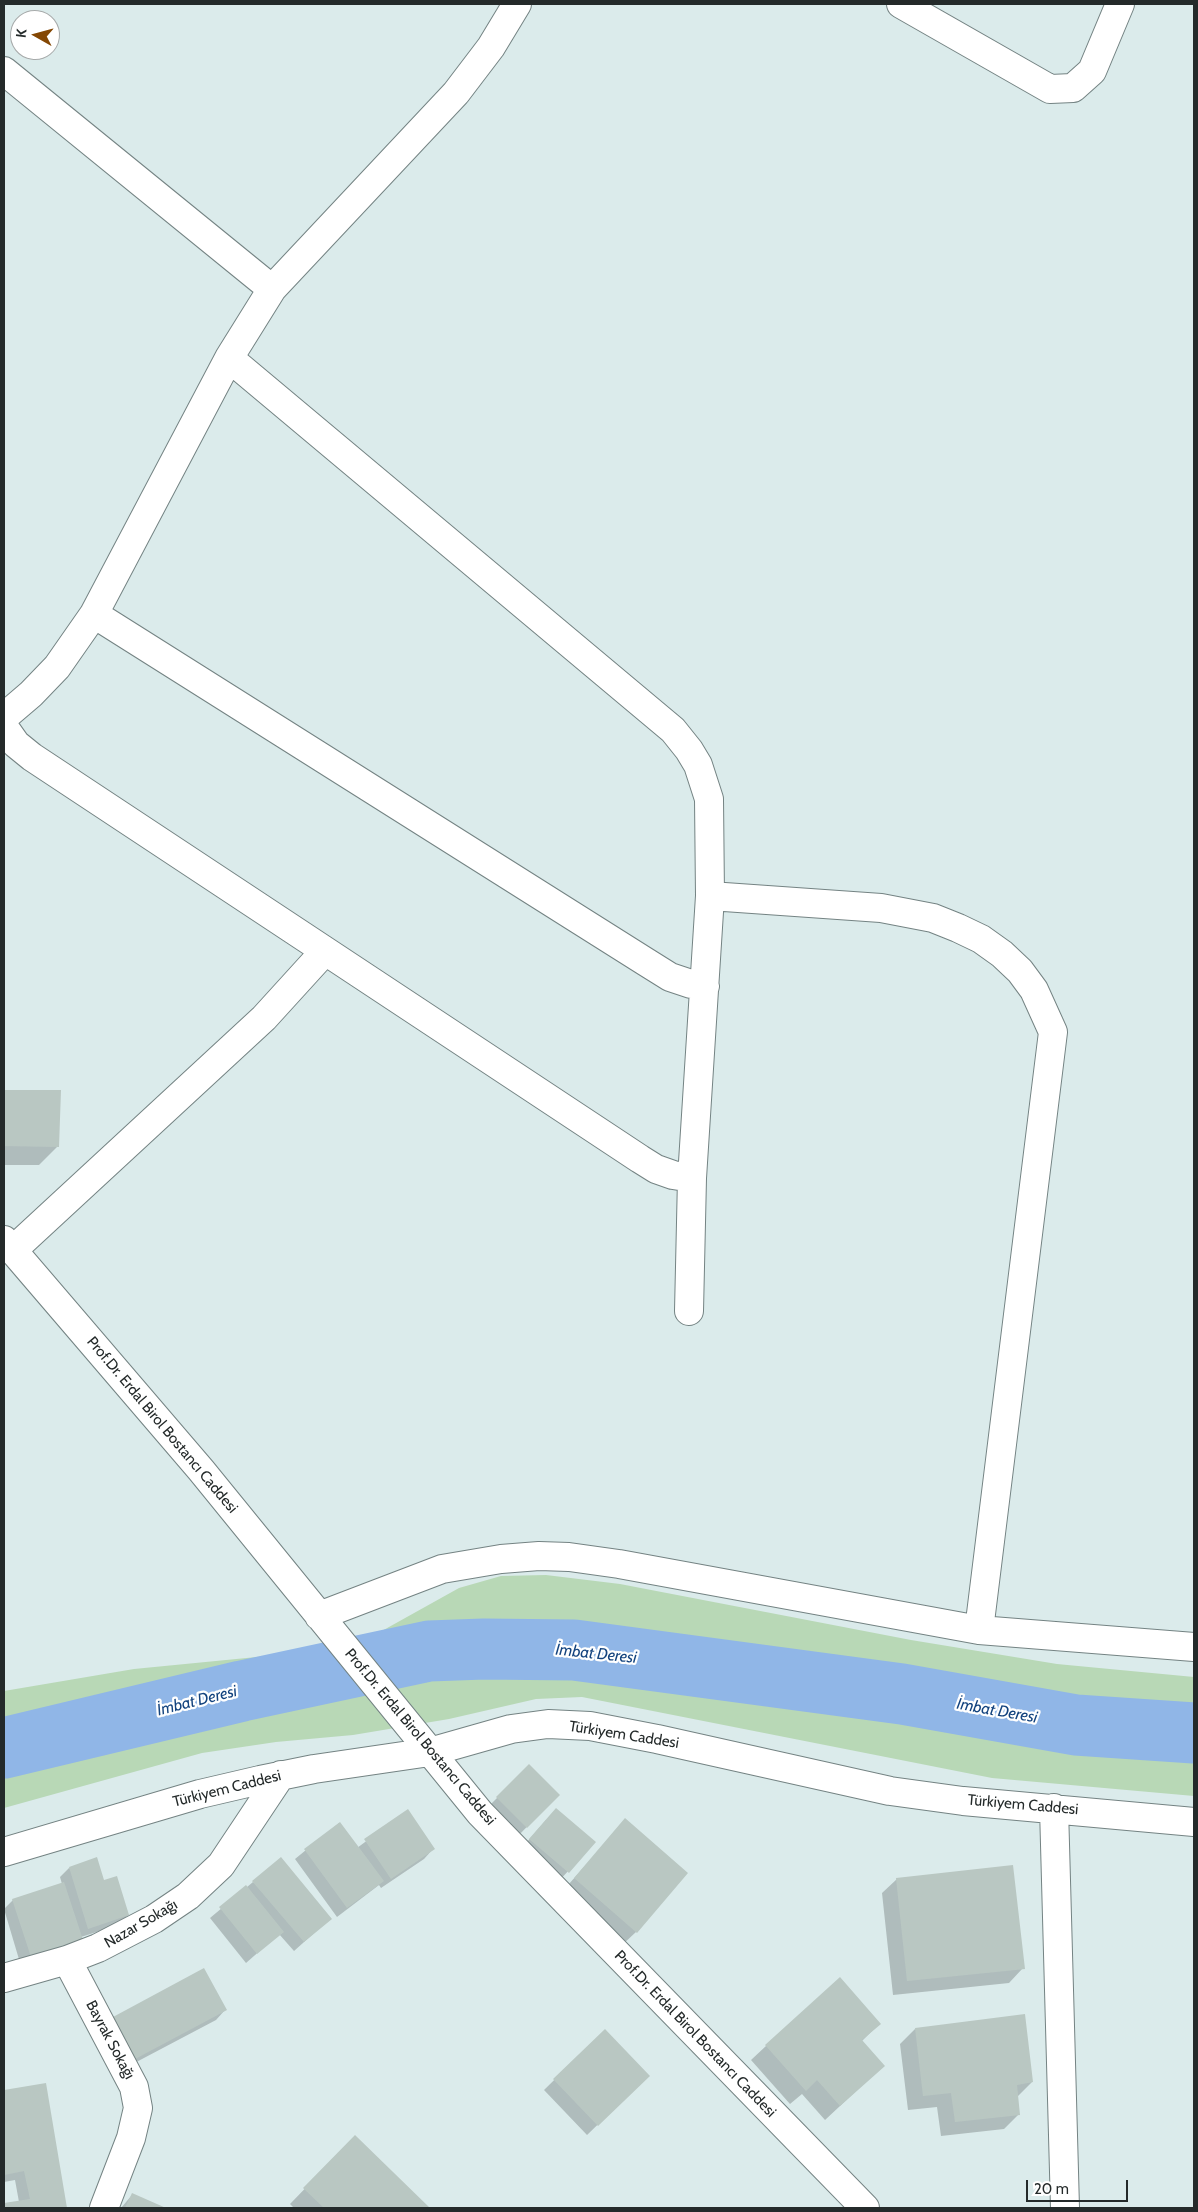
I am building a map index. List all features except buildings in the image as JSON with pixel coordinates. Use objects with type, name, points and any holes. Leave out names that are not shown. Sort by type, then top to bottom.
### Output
[{"type":"street","points":[[4,717],[58,667],[94,614],[229,358],[272,289],[456,93],[491,47],[517,4]]},
{"type":"street","points":[[901,4],[1050,89],[1073,88],[1092,71],[1120,4]]},
{"type":"street","points":[[4,71],[272,289]]},
{"type":"street","points":[[229,358],[673,730],[698,765],[709,799],[710,896],[692,1178],[689,1311]]},
{"type":"street","points":[[94,614],[662,972],[691,984],[705,986]]},
{"type":"street","points":[[4,727],[16,744],[32,757],[640,1159],[656,1169],[692,1178]]},
{"type":"street","points":[[710,896],[882,908],[924,916],[958,928],[981,939],[1002,954],[1020,971],[1034,990],[1054,1032],[979,1630]]},
{"type":"street","points":[[8,1245],[264,1018],[325,951]]},
{"type":"street","name":"Prof.Dr. Erdal Birol Bostancı Caddesi","points":[[8,1245],[201,1470],[480,1812],[865,2208]]},
{"type":"street","points":[[319,1616],[442,1569],[501,1559],[539,1556],[569,1557],[619,1564],[979,1630],[1194,1647]]},
{"type":"street","name":"Türkiyem Caddesi","points":[[4,1852],[200,1794],[423,1743],[548,1724],[590,1726],[657,1739],[890,1791],[963,1800],[1194,1822]]},
{"type":"street","name":"Nazar Sokağı","points":[[4,1978],[67,1960],[98,1948],[154,1919],[188,1896],[221,1865],[282,1776]]},
{"type":"street","points":[[1054,1808],[1065,2208]]},
{"type":"street","name":"Bayrak Sokağı","points":[[67,1960],[134,2087],[138,2108],[131,2138],[104,2208]]},
{"type":"green space","points":[[546,1575],[620,1584],[911,1640],[1057,1664],[1194,1677],[1194,1796],[992,1778],[582,1697],[536,1699],[449,1719],[353,1735],[276,1742],[202,1753],[4,1808],[4,1691],[134,1669],[318,1651],[380,1632],[459,1588],[501,1576]]},
{"type":"waterway","name":"İmbat Deresi","points":[[4,1748],[242,1691],[429,1651],[484,1649],[574,1650],[902,1694],[1076,1725],[1194,1733]]}]
